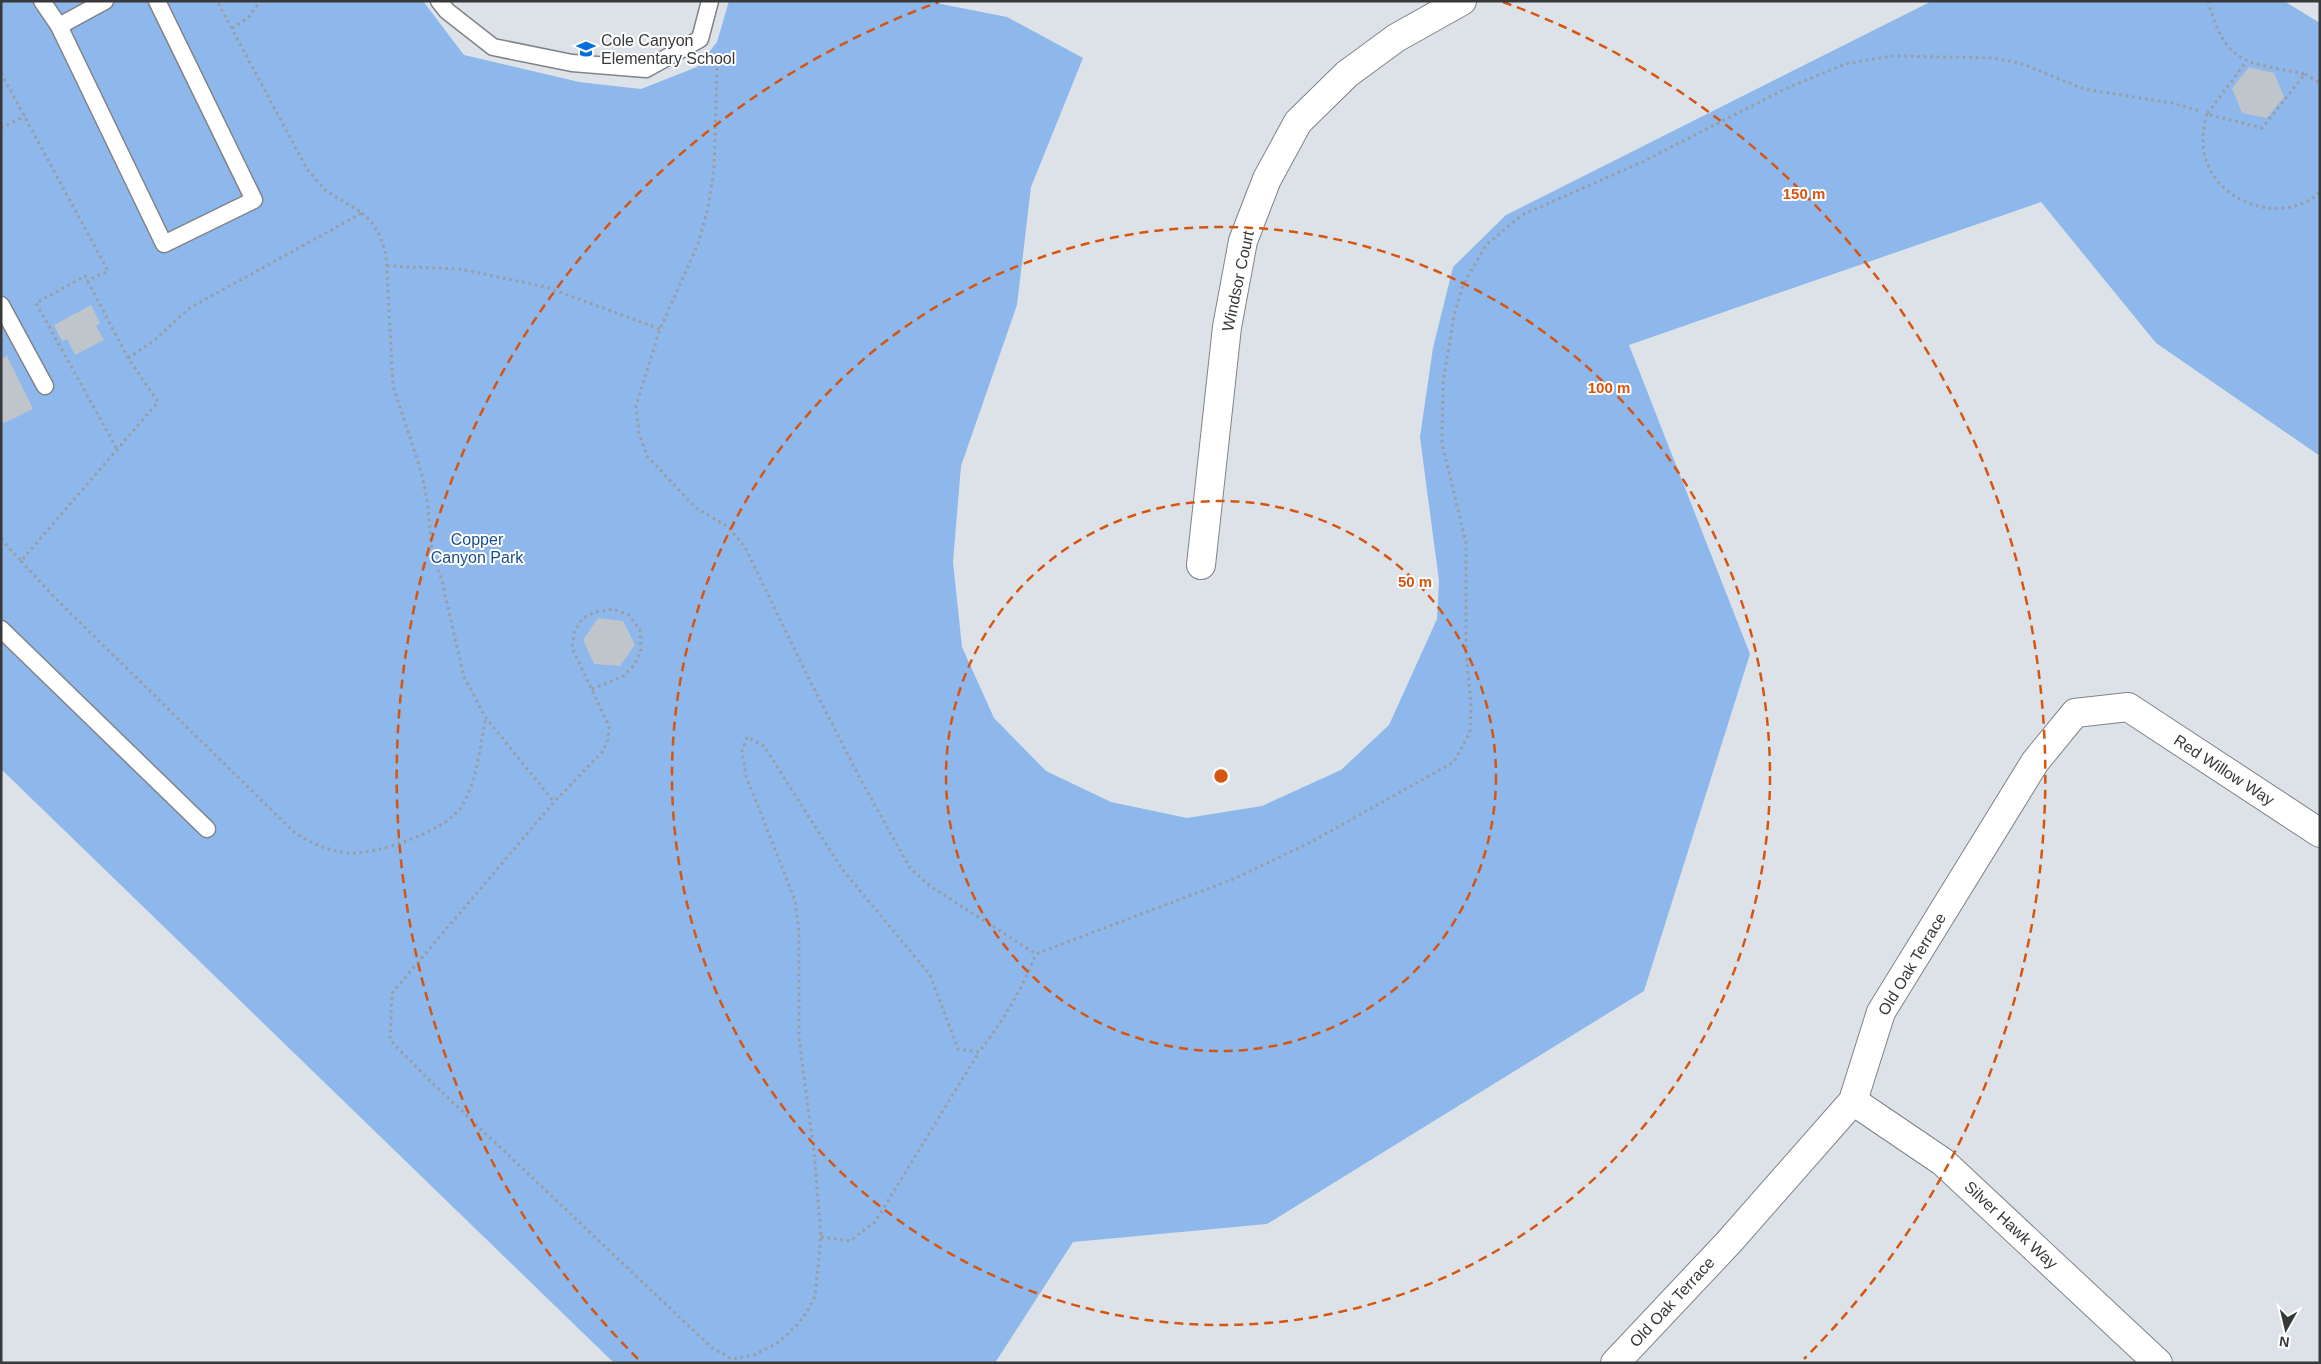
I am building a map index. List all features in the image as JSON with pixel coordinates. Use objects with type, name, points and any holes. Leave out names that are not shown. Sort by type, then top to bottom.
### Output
[{"type":"street","name":"Windsor Court","points":[[1201,565],[1227,327],[1243,241],[1267,179],[1298,122],[1347,74],[1396,38],[1462,1]]},
{"type":"street","name":"Red Willow Way","points":[[2128,707],[2320,833]]},
{"type":"street","name":"Old Oak Terrace","points":[[1615,1363],[1729,1242],[1853,1101],[1881,1012],[2035,762],[2074,713],[2128,707]]},
{"type":"street","name":"Silver Hawk Way","points":[[1853,1101],[1943,1162],[2158,1363]]},
{"type":"lane","points":[[42,1],[59,26],[164,244],[254,200],[157,1]]},
{"type":"lane","points":[[59,26],[106,1]]},
{"type":"lane","points":[[439,1],[447,11],[493,47],[572,63],[646,69],[700,39],[710,1]]},
{"type":"lane","points":[[1,305],[45,386]]},
{"type":"lane","points":[[1,629],[207,829]]},
{"type":"path","points":[[232,28],[248,18],[260,1]]},
{"type":"path","points":[[2208,1],[2217,30],[2233,52],[2246,62],[2305,74],[2320,83]]},
{"type":"path","points":[[821,1237],[850,1241],[874,1222],[979,1052],[1004,1017],[1026,979],[1036,954],[1236,878],[1311,842],[1454,762],[1470,732],[1471,704],[1466,652],[1466,544],[1442,443],[1443,383],[1454,316],[1463,285],[1486,245],[1522,215],[1642,162],[1785,89],[1845,64],[1892,56],[1994,58],[2020,63],[2084,89],[2164,101],[2200,111]]},
{"type":"path","points":[[2246,62],[2207,114],[2202,134],[2206,160],[2216,179],[2234,197],[2254,206],[2280,209],[2313,199],[2320,192]]},
{"type":"path","points":[[717,68],[714,169],[708,208],[698,244],[660,329],[636,406],[639,433],[647,456],[696,508],[727,526],[745,547],[818,697],[863,784],[910,868],[930,886],[1036,954]]},
{"type":"path","points":[[1,73],[108,271],[87,281]]},
{"type":"path","points":[[2207,114],[2262,128],[2305,74]]},
{"type":"path","points":[[1,128],[24,116]]},
{"type":"path","points":[[362,213],[373,222],[382,238],[387,266],[393,386],[421,471],[427,500],[433,558],[441,577],[464,677],[486,718],[554,802]]},
{"type":"path","points":[[387,266],[460,269],[546,287],[660,329]]},
{"type":"path","points":[[21,561],[158,402],[128,358],[85,276],[36,302],[117,449]]},
{"type":"path","points":[[1,539],[63,606],[295,833],[323,849],[350,853],[391,846],[430,832],[461,808],[476,775],[486,718]]},
{"type":"path","points":[[592,689],[624,676],[634,665],[641,652],[640,630],[628,615],[613,609],[595,612],[582,619],[574,633],[572,648],[609,726],[608,740],[603,751],[554,802],[392,993],[390,1040],[426,1078],[705,1341],[732,1359],[754,1355],[779,1342],[807,1312],[815,1296],[821,1237],[814,1152],[799,1039],[799,932],[795,900],[746,776],[742,751],[747,737],[764,746],[842,869],[930,975],[958,1049],[979,1052]]},
{"type":"green space","name":"Copper Canyon Park","points":[[1,1],[423,1],[464,55],[579,82],[641,89],[697,67],[717,42],[729,1],[926,1],[1007,17],[1083,58],[1031,187],[1017,305],[961,466],[953,562],[962,647],[994,718],[1046,771],[1111,802],[1187,818],[1262,806],[1341,770],[1389,725],[1437,619],[1439,581],[1420,437],[1433,348],[1453,267],[1506,215],[1932,1],[2284,1],[2320,23],[2320,456],[2156,343],[2041,202],[1629,345],[1750,654],[1644,991],[1267,1224],[1073,1242],[995,1363],[614,1363],[1,769]]},
{"type":"building","points":[[2249,67],[2274,73],[2284,97],[2267,118],[2242,113],[2232,88]]},
{"type":"building","points":[[91,305],[100,323],[96,326],[104,340],[75,355],[67,339],[62,341],[54,325]]},
{"type":"building","points":[[7,356],[33,409],[4,423],[1,418],[1,359]]},
{"type":"building","points":[[598,618],[623,621],[635,645],[620,666],[594,664],[583,640]]},
{"type":"place","name":"Cole Canyon Elementary School","points":[[586,49]]}]
